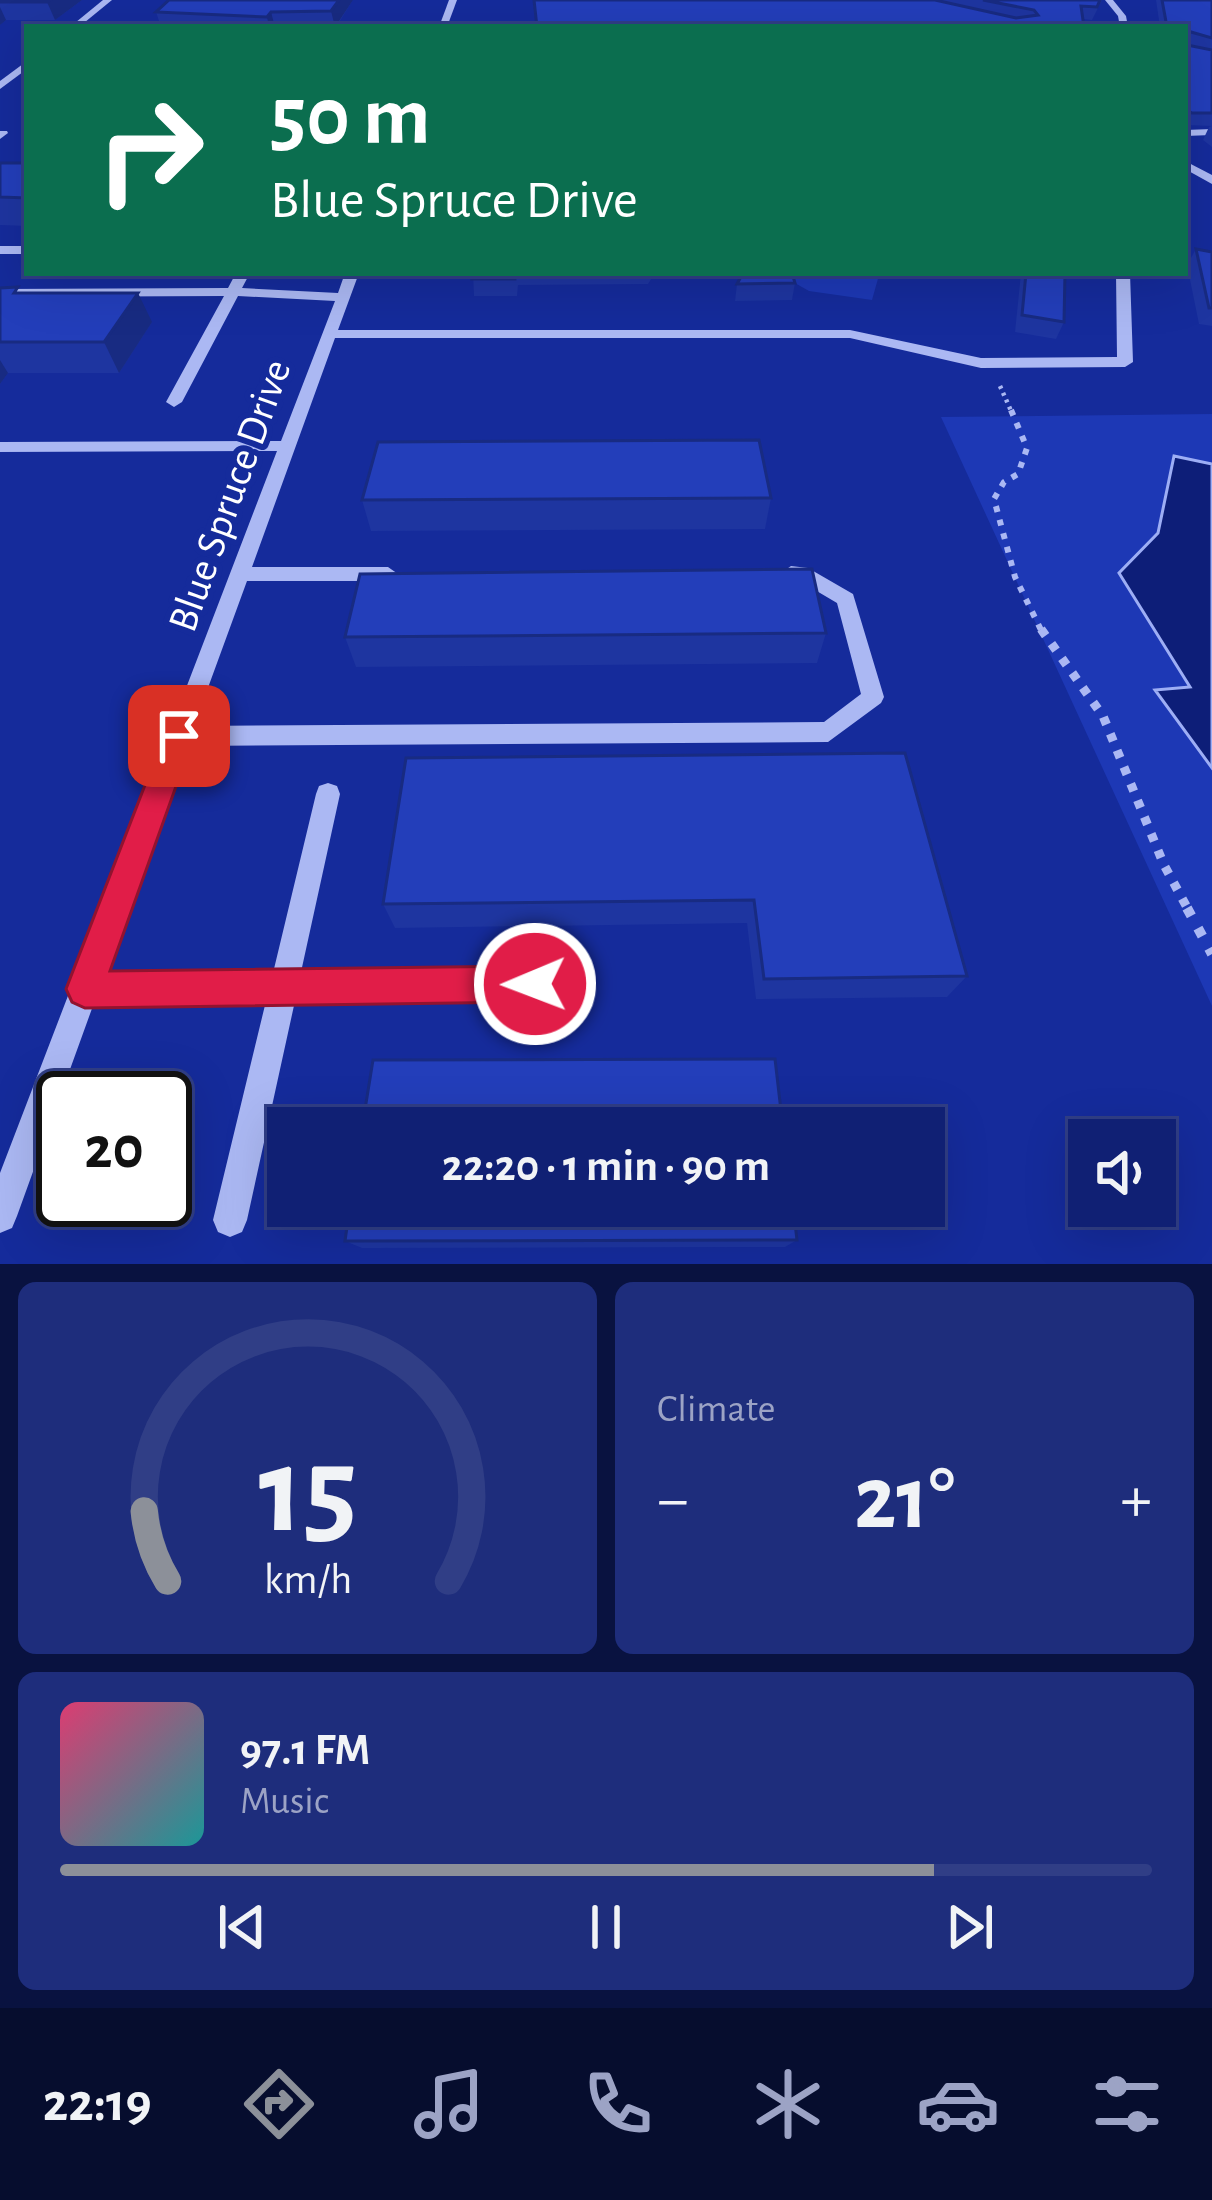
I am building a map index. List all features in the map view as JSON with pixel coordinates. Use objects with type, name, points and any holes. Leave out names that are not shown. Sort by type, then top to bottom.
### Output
[{"type":"street","points":[[78,24],[108,0]]},
{"type":"street","points":[[0,86],[24,66]]},
{"type":"street","points":[[174,402],[241,276]]},
{"type":"street","name":"Blue Spruce Drive","points":[[4,1196],[351,276]]},
{"type":"street","points":[[329,334],[850,334],[981,363],[1126,362],[1123,276]]},
{"type":"street","points":[[0,293],[233,292],[343,297]]},
{"type":"street","points":[[0,446],[287,446]]},
{"type":"street","points":[[179,736],[828,732],[873,698],[847,599],[801,573],[778,573]]},
{"type":"street","points":[[239,574],[400,574]]},
{"type":"street","points":[[230,1220],[328,794]]},
{"type":"street","points":[[85,989],[535,984]]},
{"type":"path","points":[[995,376],[1028,448],[1018,474],[1004,482],[994,499],[1015,577],[1049,646],[1103,716],[1164,865],[1212,954]]},
{"type":"shaded area","points":[[879,276],[872,300],[809,291],[786,278],[629,277]]},
{"type":"shaded area","points":[[1212,414],[1212,1006],[941,417]]},
{"type":"shaded area","points":[[1174,456],[1212,464],[1212,768],[1155,690],[1190,687],[1119,573],[1158,533]]},
{"type":"building","points":[[0,0],[50,0],[0,2]]},
{"type":"building","points":[[169,0],[339,0],[331,11],[271,12],[267,17],[156,12]]},
{"type":"building","points":[[534,0],[935,0],[1016,18],[1038,15],[1034,10],[983,0],[1100,0],[1097,7],[1081,6],[1084,24],[537,24]]},
{"type":"building","points":[[1162,0],[1212,0],[1212,38],[1188,34],[1188,24],[1166,24]]},
{"type":"building","points":[[1188,45],[1212,50],[1212,113],[1188,111]]},
{"type":"building","points":[[0,163],[24,163],[24,198],[0,197]]},
{"type":"building","points":[[1196,249],[1212,252],[1212,308],[1209,308]]},
{"type":"building","points":[[472,276],[516,276],[515,279]]},
{"type":"building","points":[[741,276],[793,276],[795,283],[737,284]]},
{"type":"building","points":[[1026,276],[1065,276],[1064,322],[1022,315]]},
{"type":"building","points":[[18,287],[14,293],[138,293],[104,342],[0,342],[0,288]]},
{"type":"building","points":[[759,440],[771,498],[362,500],[378,442]]},
{"type":"building","points":[[812,569],[826,633],[345,637],[360,574]]},
{"type":"building","points":[[905,753],[967,976],[764,979],[754,900],[383,904],[406,758]]},
{"type":"building","points":[[775,1059],[781,1107],[365,1107],[373,1060]]},
{"type":"building","points":[[347,1227],[795,1227],[797,1240],[345,1241]]},
{"type":"route","points":[[179,736],[85,989],[535,984]]}]
